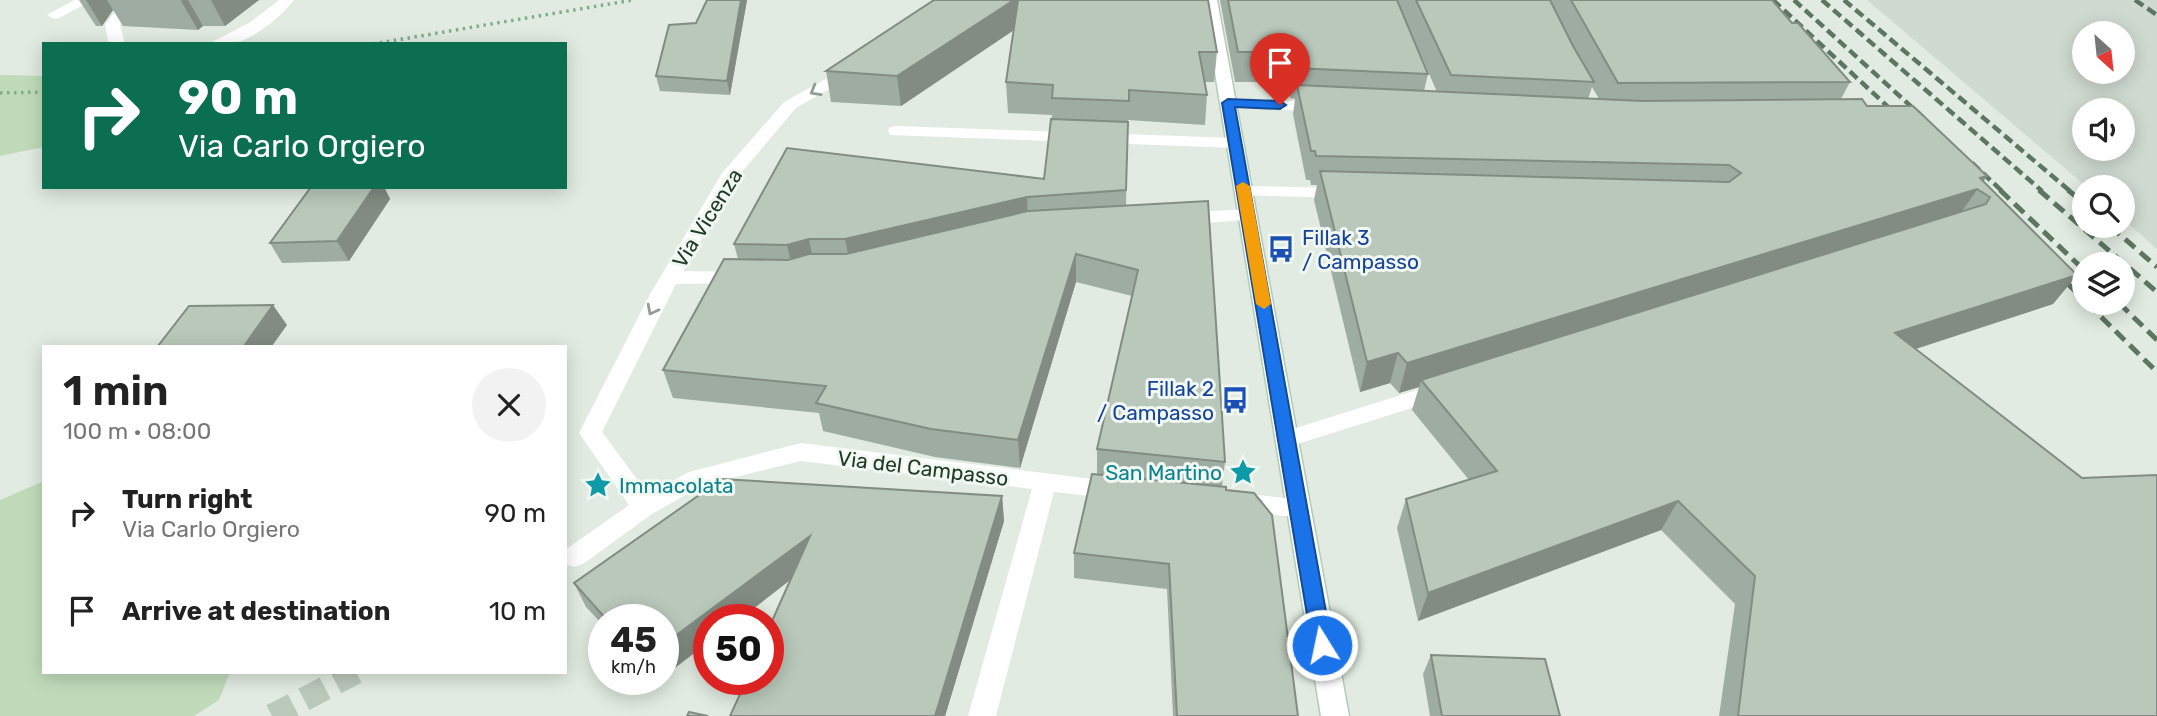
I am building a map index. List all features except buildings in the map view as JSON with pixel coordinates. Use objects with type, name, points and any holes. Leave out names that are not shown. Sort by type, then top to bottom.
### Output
[{"type":"street","points":[[54,15],[86,0]]},
{"type":"street","points":[[116,42],[111,31],[112,22],[131,0]]},
{"type":"street","points":[[222,42],[240,36],[262,23],[287,0]]},
{"type":"street","points":[[1210,0],[1288,439],[1296,508],[1335,716]]},
{"type":"street","name":"Via Vicenza","points":[[644,507],[590,432],[671,277],[728,177],[790,105],[863,63]]},
{"type":"street","points":[[1228,103],[1338,108]]},
{"type":"street","points":[[896,131],[1235,143]]},
{"type":"street","points":[[1244,191],[1355,194]]},
{"type":"street","points":[[1166,220],[1248,215]]},
{"type":"street","points":[[671,277],[766,279]]},
{"type":"street","points":[[1288,439],[1457,385]]},
{"type":"street","name":"Via del Campasso","points":[[574,557],[644,507],[697,478],[801,453],[1142,492]]},
{"type":"street","points":[[982,716],[1045,483]]},
{"type":"street","points":[[1212,499],[1296,508]]},
{"type":"path","points":[[385,42],[634,0]]},
{"type":"path","points":[[0,93],[42,92]]},
{"type":"shaded area","points":[[1867,0],[2157,0],[2157,249],[2135,230],[2135,175],[2073,175]]},
{"type":"green space","points":[[0,75],[42,76],[42,147],[0,156]]},
{"type":"green space","points":[[42,482],[42,674],[229,674],[219,700],[194,716],[0,716],[0,500]]},
{"type":"tunnel","points":[[272,716],[352,674]]},
{"type":"railway","points":[[1773,0],[1900,118]]},
{"type":"railway","points":[[1794,0],[1926,120]]},
{"type":"railway","points":[[1822,0],[2042,191]]},
{"type":"railway","points":[[1844,0],[2070,191]]},
{"type":"railway","points":[[2135,0],[2157,15]]},
{"type":"railway","points":[[1972,163],[2002,191]]},
{"type":"railway","points":[[2000,190],[2072,259]]},
{"type":"railway","points":[[2039,190],[2157,292]]},
{"type":"railway","points":[[2068,190],[2072,193]]},
{"type":"railway","points":[[2124,238],[2157,267]]},
{"type":"railway","points":[[2054,270],[2072,288]]},
{"type":"railway","points":[[2099,315],[2157,372]]},
{"type":"railway","points":[[2131,315],[2157,340]]},
{"type":"slow traffic","points":[[1243,186],[1264,304]]},
{"type":"place","name":"Fillak 3 / Campasso","points":[[1281,249]]},
{"type":"place","name":"Fillak 2 / Campasso","points":[[1235,400]]},
{"type":"place","name":"San Martino","points":[[1243,472]]},
{"type":"place","name":"Immacolata","points":[[598,485]]},
{"type":"route","points":[[1280,105],[1228,103],[1288,439],[1296,508],[1322,645]]}]
